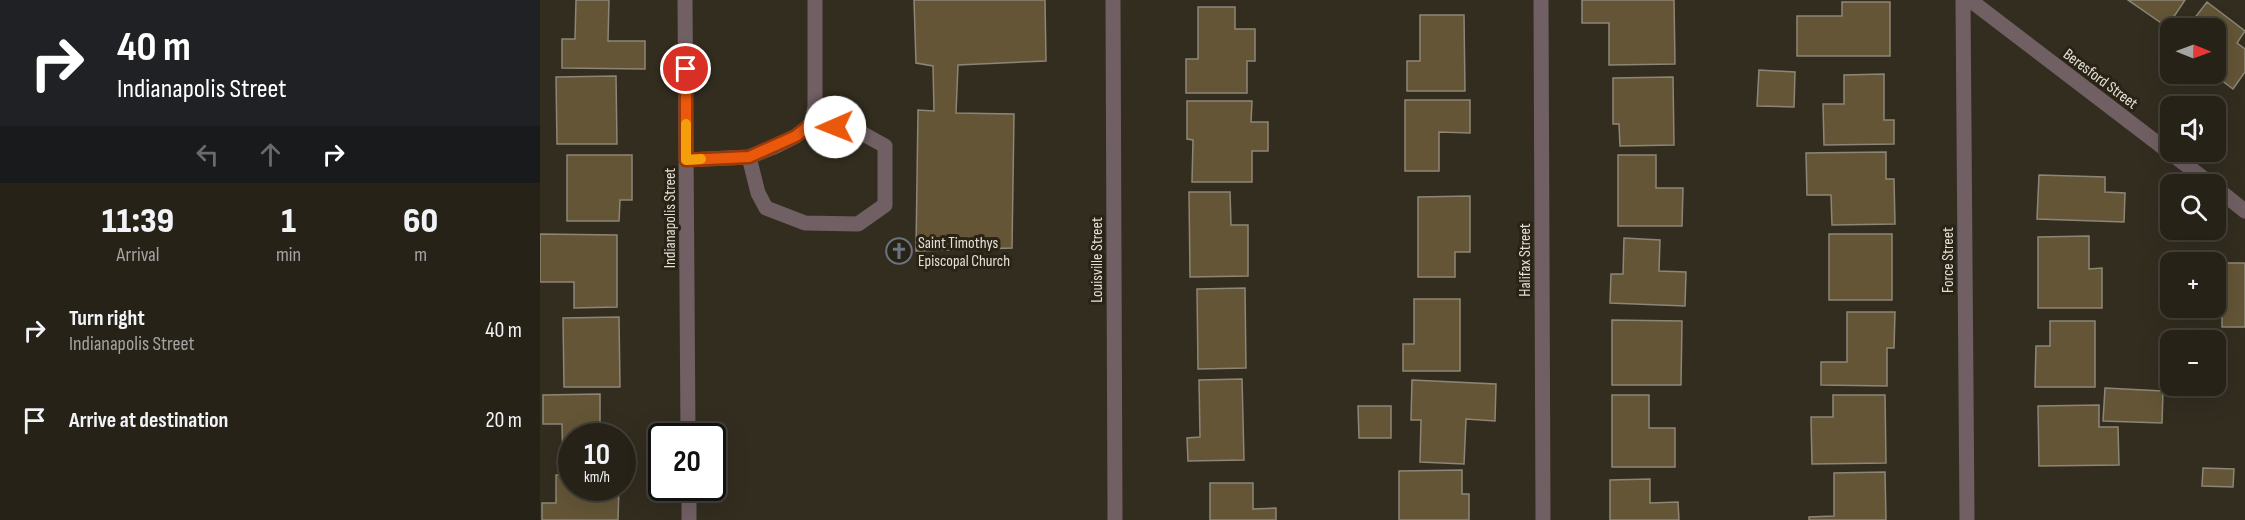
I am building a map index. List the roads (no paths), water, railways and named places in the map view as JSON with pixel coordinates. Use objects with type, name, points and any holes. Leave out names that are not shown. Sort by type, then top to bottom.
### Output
[{"type":"street","name":"Indianapolis Street","points":[[686,0],[688,423]]},
{"type":"street","points":[[686,160],[749,157],[796,136],[811,124],[815,107],[815,0]]},
{"type":"street","name":"Louisville Street","points":[[1113,0],[1115,520]]},
{"type":"street","name":"Halifax Street","points":[[1541,0],[1543,520]]},
{"type":"street","name":"Force Street","points":[[1964,0],[1967,520]]},
{"type":"street","name":"Beresford Street","points":[[1970,0],[2198,174]]},
{"type":"street","points":[[749,157],[758,193],[766,208],[805,223],[858,224],[885,205],[885,146],[858,131],[811,124]]},
{"type":"street","points":[[2226,196],[2245,211]]},
{"type":"street","points":[[689,501],[689,520]]},
{"type":"place","name":"Saint Timothys Episcopal Church","points":[[899,251]]}]
